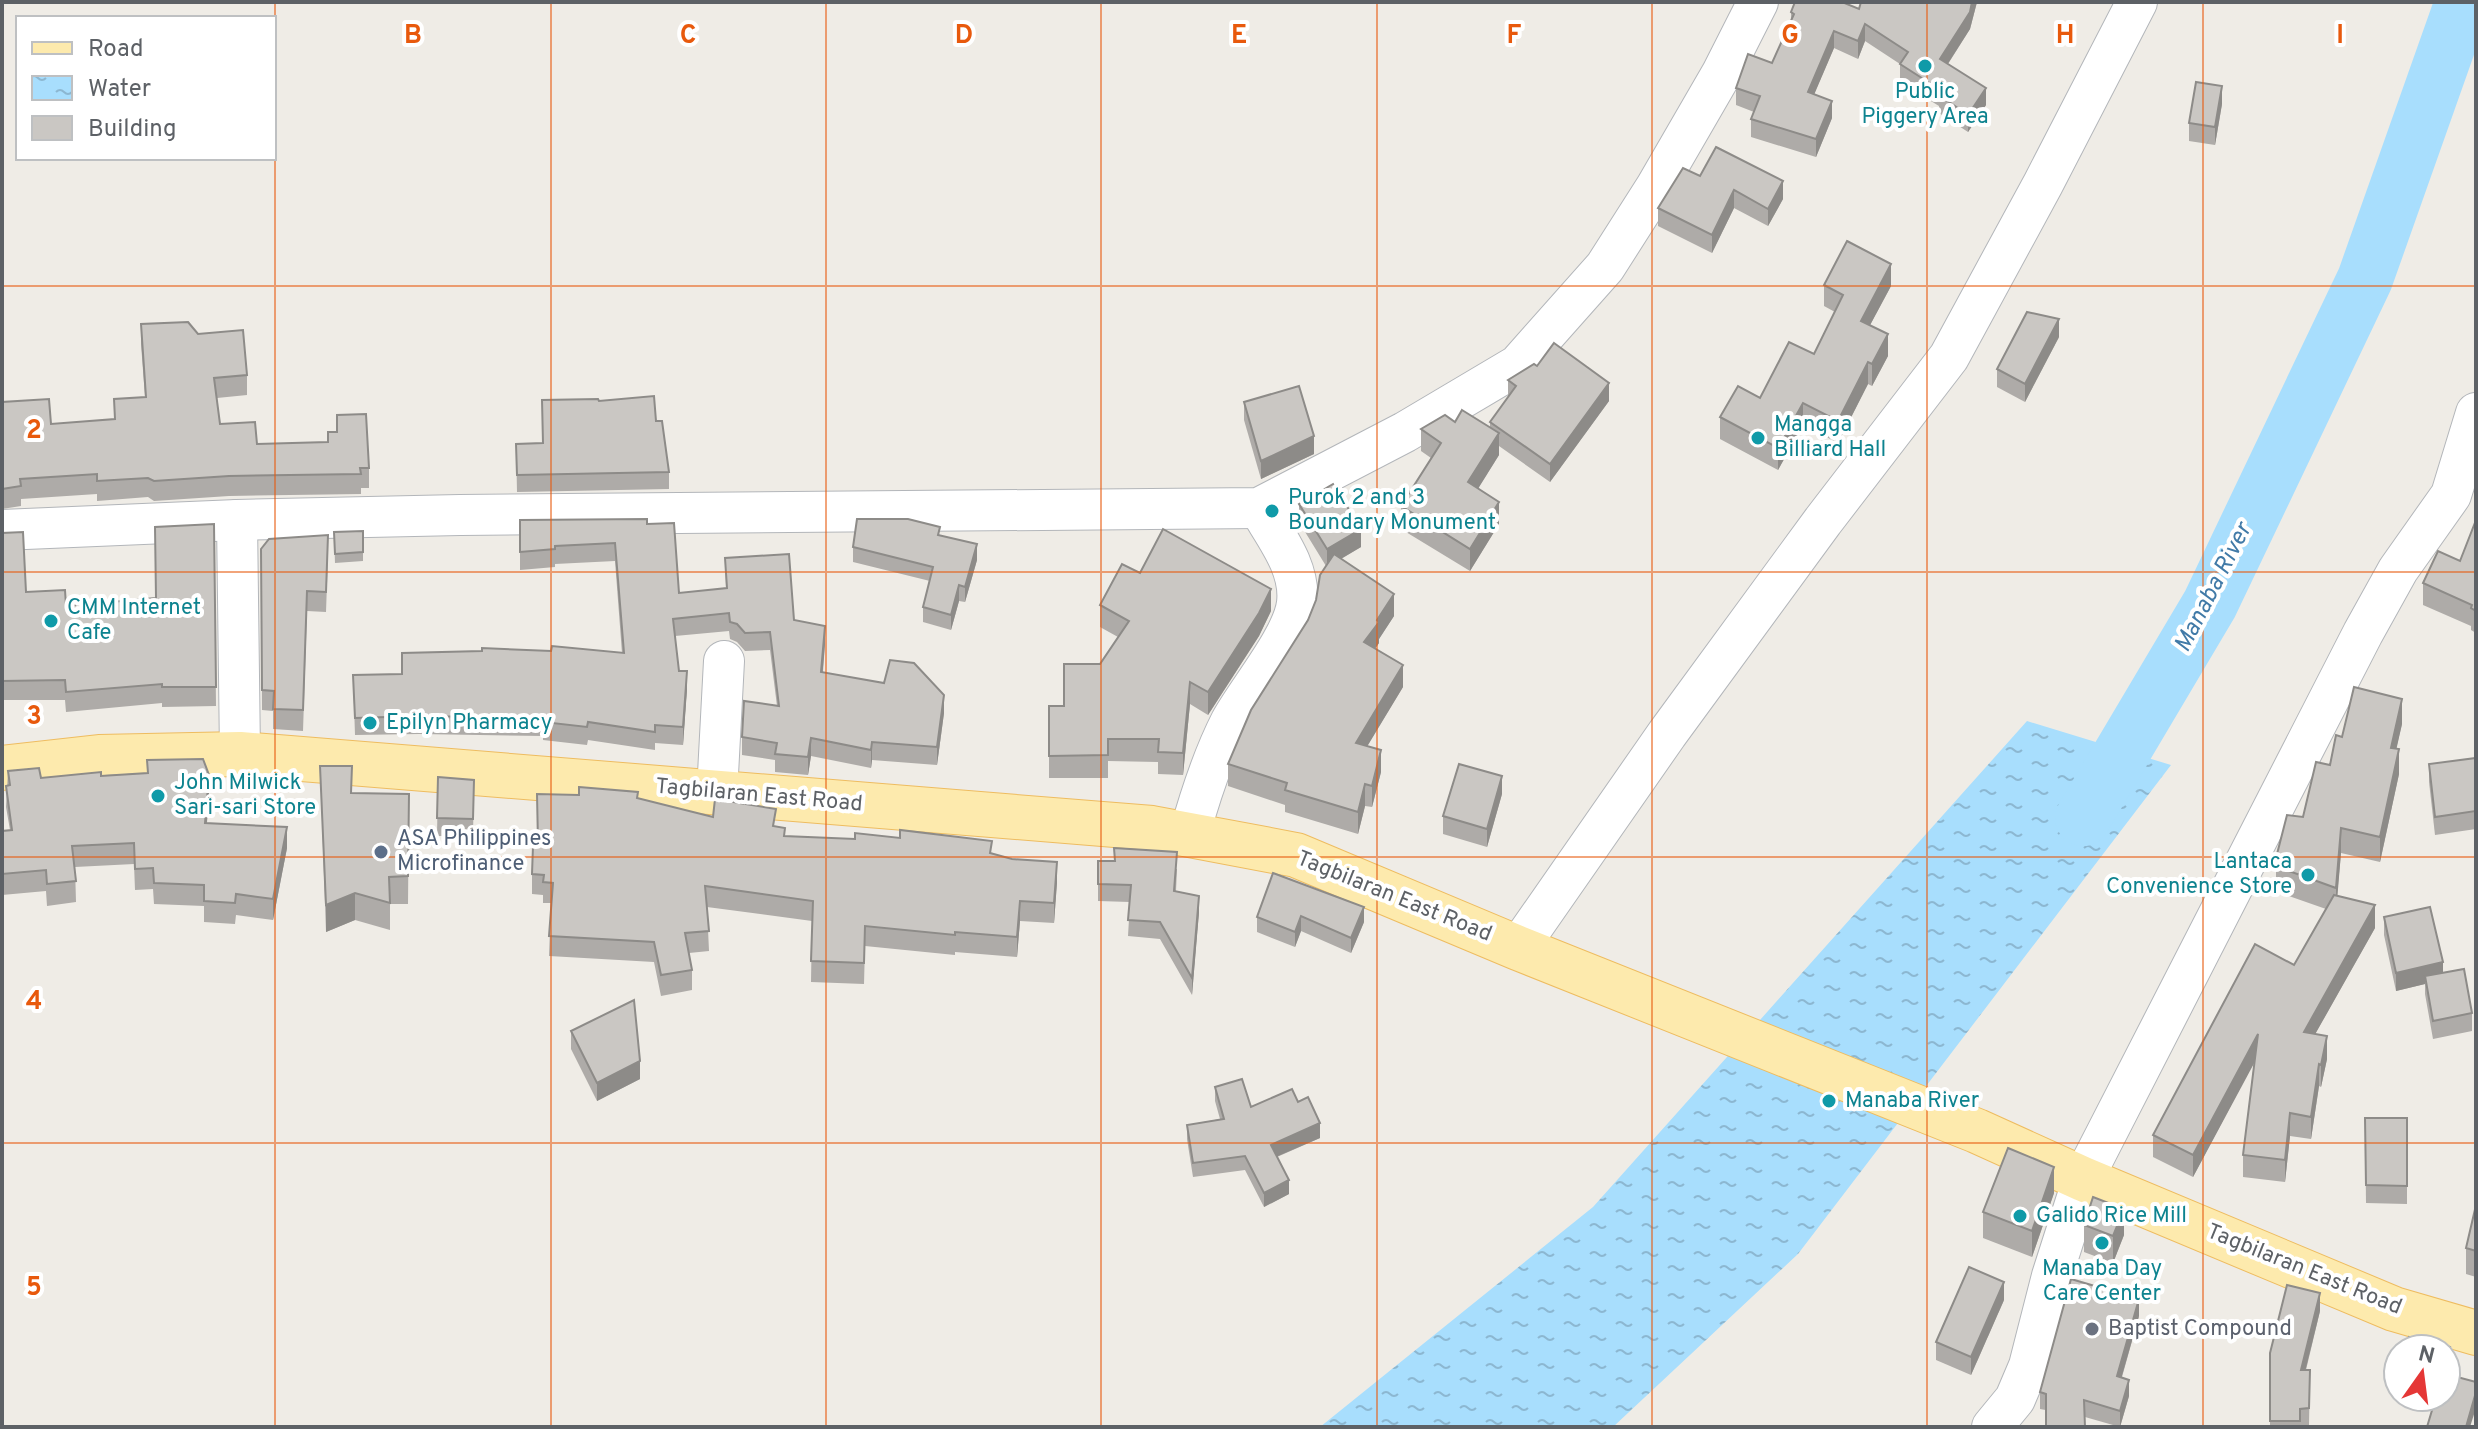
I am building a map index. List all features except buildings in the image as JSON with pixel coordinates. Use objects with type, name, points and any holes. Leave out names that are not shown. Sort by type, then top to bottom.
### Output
[{"type":"main road","name":"Tagbilaran East Road","points":[[2,768],[99,757],[240,754],[1152,828],[1296,855],[1977,1131],[2083,1179],[2394,1309],[2476,1333]]},
{"type":"street","points":[[2,530],[237,520],[787,510],[1259,508],[1405,432],[1518,365],[1605,267],[1656,187],[1758,2]]},
{"type":"street","points":[[1529,952],[1676,722],[1823,521],[1949,357],[2137,2]]},
{"type":"street","points":[[1992,1427],[2015,1399],[2029,1366],[2052,1276],[2083,1179],[2363,633],[2398,570],[2451,495],[2476,413]]},
{"type":"street","points":[[1189,836],[1217,750],[1289,628],[1297,604],[1295,574],[1259,508]]},
{"type":"street","points":[[237,520],[240,754]]},
{"type":"street","points":[[717,793],[724,661]]},
{"type":"water","points":[[2027,721],[2171,765],[1798,1254],[1613,1427],[1320,1427],[1593,1207]]},
{"type":"waterway","name":"Manaba River","points":[[2083,818],[2210,604],[2365,279],[2463,2]]},
{"type":"place","name":"Public Piggery Area","points":[[1925,66]]},
{"type":"place","name":"Mangga Billiard Hall","points":[[1758,438]]},
{"type":"place","name":"Purok 2 and 3 Boundary Monument","points":[[1272,511]]},
{"type":"place","name":"CMM Internet Cafe","points":[[51,621]]},
{"type":"place","name":"Epilyn Pharmacy","points":[[370,723]]},
{"type":"place","name":"John Milwick Sari-sari Store","points":[[158,796]]},
{"type":"place","name":"ASA Philippines Microfinance","points":[[381,852]]},
{"type":"place","name":"Lantaca Convenience Store","points":[[2308,875]]},
{"type":"place","name":"Manaba River","points":[[1829,1101]]},
{"type":"place","name":"Galido Rice Mill","points":[[2020,1216]]},
{"type":"place","name":"Manaba Day Care Center","points":[[2102,1243]]},
{"type":"place","name":"Baptist Compound","points":[[2092,1329]]}]
